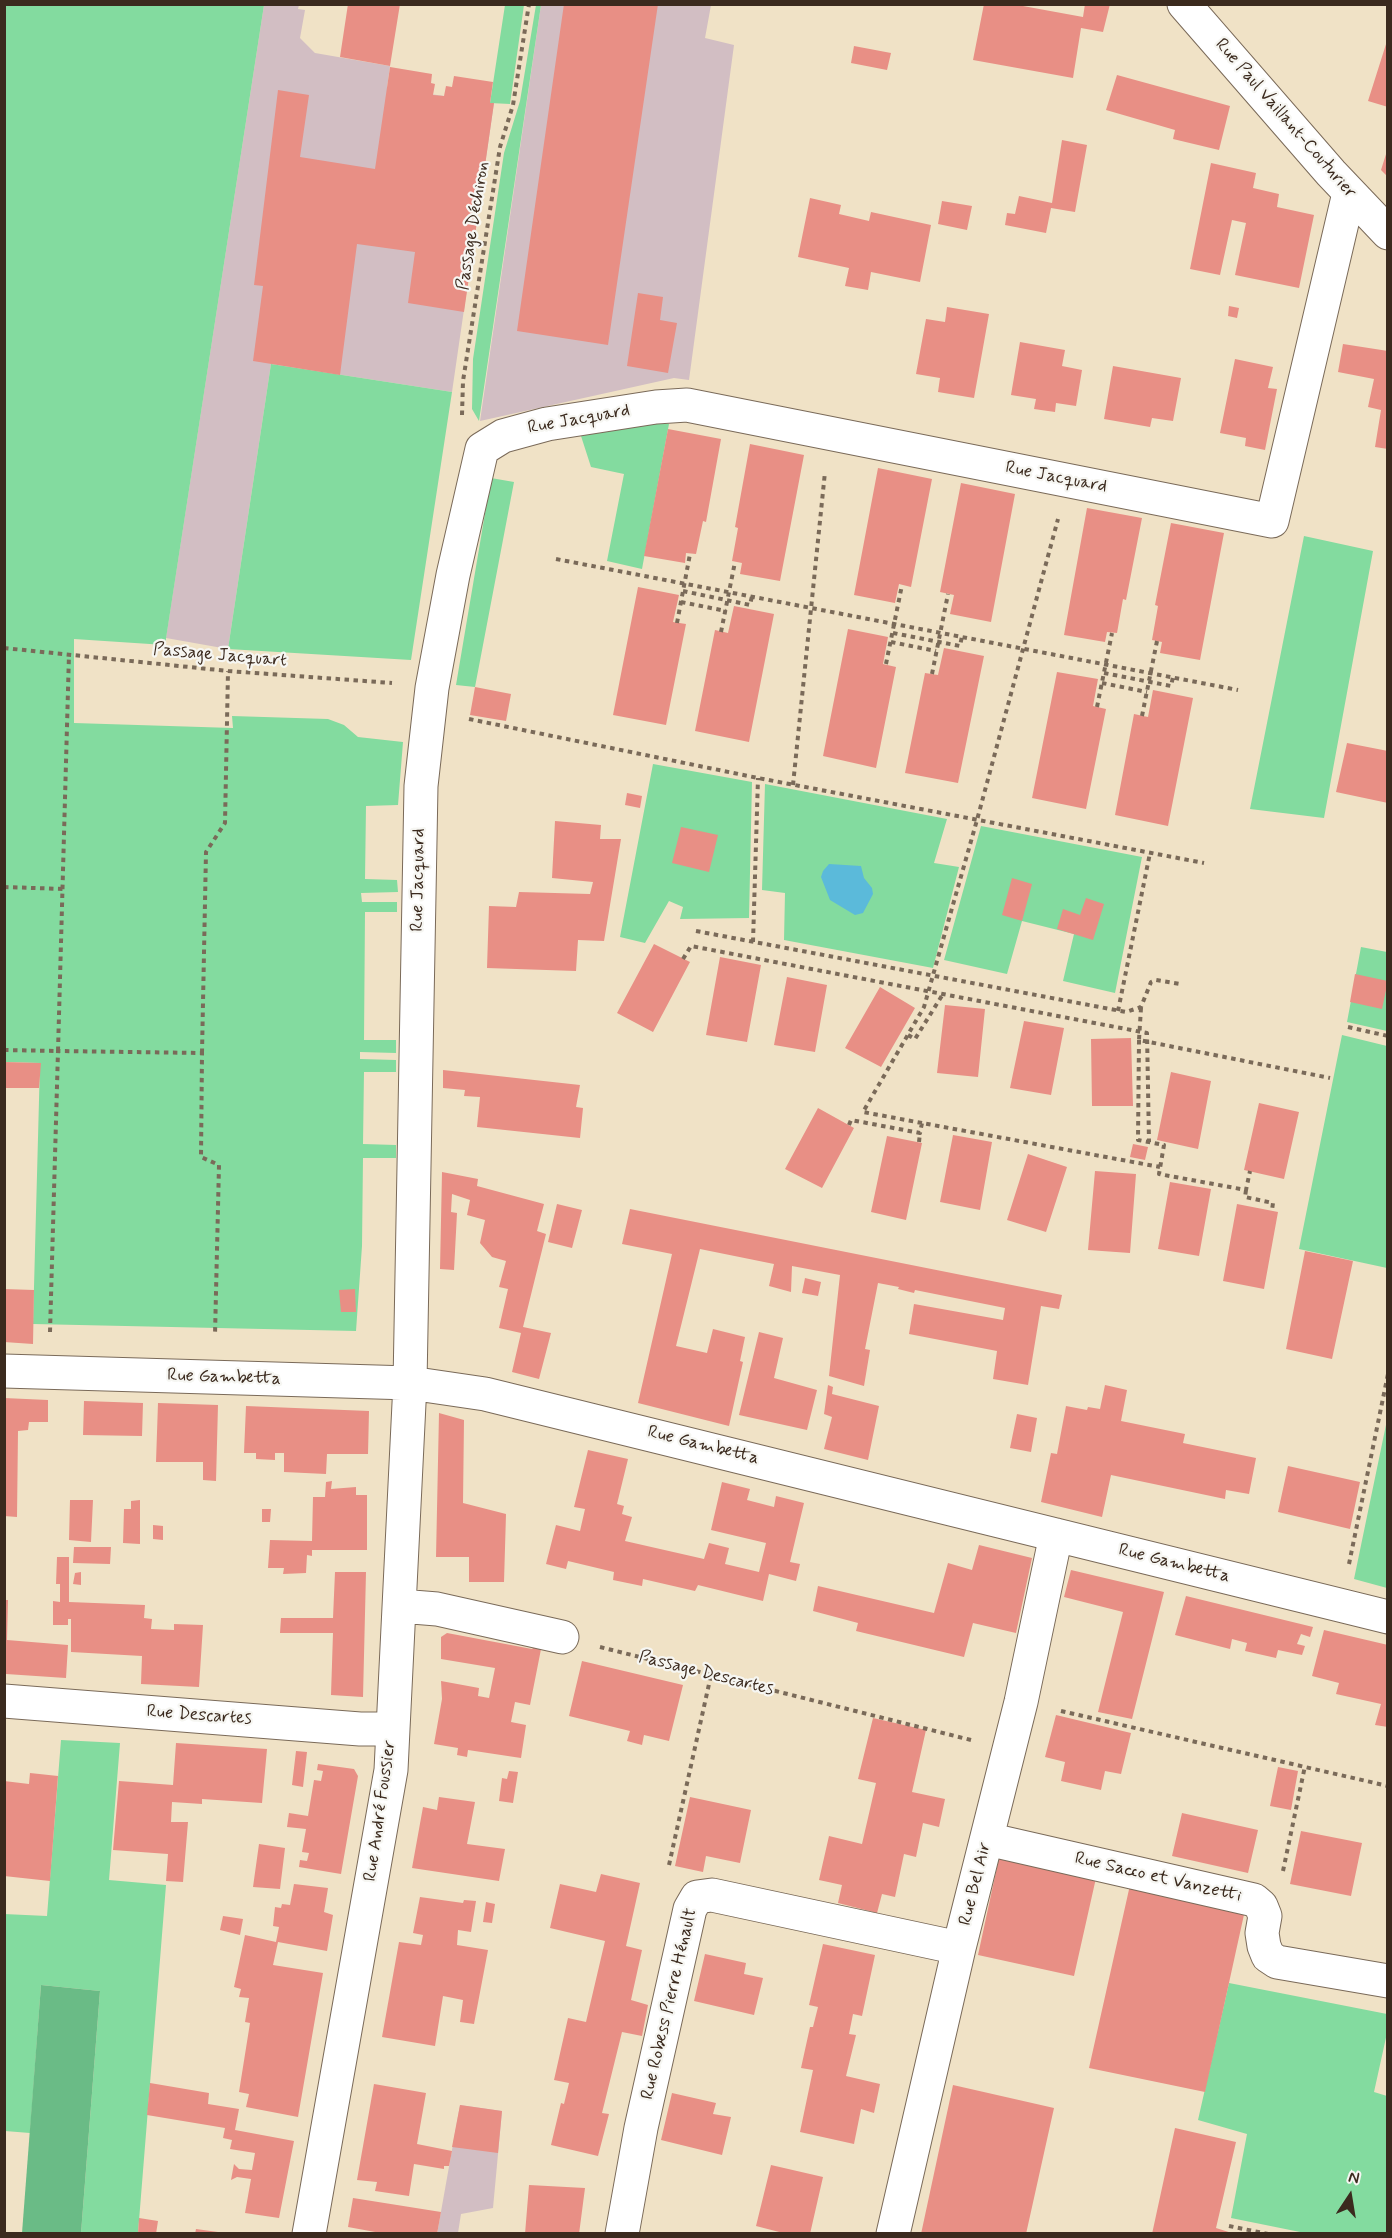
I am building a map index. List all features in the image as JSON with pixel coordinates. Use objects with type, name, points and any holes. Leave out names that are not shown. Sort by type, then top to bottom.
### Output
[{"type":"street","name":"Rue Paul Vaillant-Couturier","points":[[1184,4],[1349,193],[1388,233]]},
{"type":"street","name":"Rue Jacquard","points":[[410,1383],[421,786],[430,710],[453,575],[482,449],[503,436],[547,424],[656,407],[687,405],[1272,522],[1349,193]]},
{"type":"street","name":"Rue Gambetta","points":[[4,1371],[410,1383],[485,1394],[1388,1617]]},
{"type":"street","name":"Rue André Foussier","points":[[309,2234],[391,1770],[410,1383]]},
{"type":"street","name":"Rue Bel Air","points":[[892,2234],[959,1948],[1021,1702],[1056,1535]]},
{"type":"street","points":[[400,1606],[437,1609],[562,1637]]},
{"type":"street","name":"Rue Descartes","points":[[4,1701],[360,1729],[393,1729]]},
{"type":"street","name":"Rue Sacco et Vanzetti","points":[[987,1839],[1254,1900],[1261,1906],[1265,1916],[1262,1933],[1264,1946],[1268,1956],[1277,1962],[1388,1981]]},
{"type":"street","name":"Rue Robess Pierre Hénault","points":[[621,2234],[641,2128],[690,1909],[697,1897],[712,1895],[959,1948]]},
{"type":"path","name":"Passage Déchiron","points":[[482,449],[467,430],[461,411],[463,381],[500,147],[513,105],[529,4]]},
{"type":"path","points":[[793,785],[829,433]]},
{"type":"path","points":[[1069,481],[978,820],[924,1007],[863,1112],[1160,1167]]},
{"type":"path","points":[[677,623],[690,554]]},
{"type":"path","points":[[556,559],[811,606],[1238,690]]},
{"type":"path","points":[[721,632],[735,562]]},
{"type":"path","points":[[886,664],[902,585]]},
{"type":"path","points":[[683,591],[750,605],[752,596]]},
{"type":"path","points":[[932,674],[948,594]]},
{"type":"path","points":[[681,602],[726,610]]},
{"type":"path","points":[[893,633],[960,646],[962,636]]},
{"type":"path","points":[[1097,707],[1112,633]]},
{"type":"path","points":[[1142,716],[1157,641]]},
{"type":"path","points":[[891,642],[936,651]]},
{"type":"path","name":"Passage Jacquart","points":[[4,648],[228,671],[414,684],[430,710],[793,785],[1204,863]]},
{"type":"path","points":[[48,1372],[64,889],[69,654]]},
{"type":"path","points":[[214,1378],[219,1165],[201,1157],[202,1053],[206,852],[225,823],[228,671]]},
{"type":"path","points":[[1104,673],[1171,686],[1173,677]]},
{"type":"path","points":[[1102,683],[1147,692]]},
{"type":"path","points":[[753,942],[758,778]]},
{"type":"path","points":[[1118,1011],[1150,853]]},
{"type":"path","points":[[4,887],[64,889]]},
{"type":"path","points":[[696,931],[1118,1011],[1134,1011],[1141,1008]]},
{"type":"path","points":[[683,959],[691,946],[1147,1033],[1149,1142]]},
{"type":"path","points":[[1180,984],[1156,980],[1151,982],[1141,1008],[1138,1140],[1164,1143],[1159,1174],[1246,1190]]},
{"type":"path","points":[[908,1035],[915,1039],[943,994]]},
{"type":"path","points":[[1348,1027],[1388,1036]]},
{"type":"path","points":[[1139,1040],[1330,1078]]},
{"type":"path","points":[[4,1050],[202,1053]]},
{"type":"path","points":[[849,1125],[851,1120],[920,1133]]},
{"type":"path","points":[[919,1142],[922,1123]]},
{"type":"path","points":[[1250,1172],[1245,1197],[1273,1203],[1272,1210]]},
{"type":"path","points":[[1341,1606],[1388,1374]]},
{"type":"path","name":"Passage Descartes","points":[[562,1637],[1009,1750]]},
{"type":"path","points":[[697,1897],[672,1876],[669,1865],[711,1675]]},
{"type":"path","points":[[1021,1702],[1388,1786]]},
{"type":"path","points":[[1261,1906],[1280,1889],[1305,1766]]},
{"type":"path","points":[[1229,2226],[1268,2234]]},
{"type":"shaded area","points":[[264,5],[299,5],[298,9],[305,10],[300,38],[315,53],[390,66],[387,88],[494,103],[452,392],[271,364],[228,649],[166,638]]},
{"type":"shaded area","points":[[541,5],[711,5],[705,38],[734,45],[689,380],[674,378],[480,421]]},
{"type":"shaded area","points":[[460,2105],[502,2111],[493,2208],[461,2214],[458,2233],[437,2234]]},
{"type":"green space","points":[[4,5],[264,5],[165,645],[74,639],[74,723],[233,728],[232,716],[328,719],[344,725],[358,737],[403,742],[398,805],[366,806],[365,879],[397,880],[398,892],[361,893],[362,902],[397,902],[397,912],[365,912],[364,1040],[396,1040],[396,1053],[360,1052],[360,1059],[396,1060],[396,1072],[364,1072],[363,1144],[396,1145],[396,1158],[363,1158],[362,1246],[356,1331],[33,1324],[40,1063],[4,1062]]},
{"type":"green space","points":[[505,5],[524,5],[510,104],[490,103]]},
{"type":"green space","points":[[536,5],[541,5],[479,421],[472,409],[473,359],[504,153],[520,101]]},
{"type":"green space","points":[[271,364],[452,392],[411,660],[228,649]]},
{"type":"green space","points":[[648,421],[669,424],[642,569],[607,561],[624,474],[591,467],[581,436]]},
{"type":"green space","points":[[491,478],[514,482],[475,687],[456,685]]},
{"type":"green space","points":[[1304,536],[1373,551],[1324,818],[1250,809]]},
{"type":"green space","points":[[653,764],[752,782],[749,918],[680,919],[683,907],[669,901],[645,943],[620,937]]},
{"type":"green space","points":[[765,784],[947,819],[934,863],[959,867],[933,968],[784,940],[785,893],[762,890]]},
{"type":"green space","points":[[981,826],[1142,857],[1115,993],[1063,981],[1074,934],[1022,921],[1007,974],[944,960]]},
{"type":"green space","points":[[1361,947],[1387,952],[1387,1031],[1347,1022]]},
{"type":"green space","points":[[1342,1035],[1387,1046],[1387,1268],[1299,1249]]},
{"type":"green space","points":[[1387,1420],[1387,1588],[1354,1579]]},
{"type":"green space","points":[[61,1740],[120,1743],[109,1880],[166,1885],[138,2233],[81,2233],[100,1991],[41,1985],[30,2133],[5,2131],[4,1914],[47,1916]]},
{"type":"green space","points":[[1229,1983],[1387,2014],[1387,2033],[1374,2092],[1387,2096],[1387,2233],[1305,2233],[1231,2218],[1247,2134],[1198,2120]]},
{"type":"green space","points":[[41,1985],[100,1991],[81,2233],[22,2233]]},
{"type":"water","points":[[829,864],[861,866],[864,878],[872,888],[873,894],[863,913],[855,915],[830,900],[821,877]]},
{"type":"building","points":[[348,4],[400,4],[390,66],[340,57]]},
{"type":"building","points":[[564,4],[658,4],[608,345],[517,331]]},
{"type":"building","points":[[984,4],[1012,4],[1083,17],[1085,4],[1110,4],[1103,32],[1081,28],[1073,78],[973,60]]},
{"type":"building","points":[[1388,41],[1388,107],[1368,101]]},
{"type":"building","points":[[854,46],[891,53],[887,70],[851,63]]},
{"type":"building","points":[[390,67],[432,74],[431,83],[435,84],[433,95],[444,96],[446,86],[452,87],[454,76],[493,82],[490,103],[494,103],[464,312],[408,303],[415,252],[357,244],[340,375],[253,361],[263,286],[254,285],[278,90],[309,95],[300,157],[375,169]]},
{"type":"building","points":[[1117,75],[1230,106],[1219,150],[1173,139],[1175,130],[1106,110]]},
{"type":"building","points":[[1062,140],[1087,145],[1075,212],[1051,208],[1046,233],[1005,225],[1007,213],[1015,214],[1019,196],[1052,203]]},
{"type":"building","points":[[1388,151],[1388,177],[1381,170]]},
{"type":"building","points":[[1211,163],[1256,173],[1253,188],[1279,194],[1277,207],[1314,215],[1299,288],[1235,275],[1246,223],[1232,220],[1220,275],[1190,269]]},
{"type":"building","points":[[810,198],[841,205],[839,214],[869,221],[871,212],[931,225],[920,282],[871,272],[868,290],[845,286],[849,268],[798,257]]},
{"type":"building","points":[[942,201],[972,206],[967,230],[938,224]]},
{"type":"building","points":[[638,293],[663,297],[660,320],[677,323],[668,373],[627,366]]},
{"type":"building","points":[[1229,306],[1239,308],[1237,318],[1228,316]]},
{"type":"building","points":[[947,307],[989,314],[974,398],[938,392],[940,378],[916,374],[926,319],[945,322]]},
{"type":"building","points":[[1020,342],[1065,350],[1062,366],[1082,370],[1076,406],[1056,403],[1055,412],[1034,409],[1036,399],[1011,395]]},
{"type":"building","points":[[1343,344],[1388,351],[1388,449],[1375,447],[1381,410],[1368,407],[1374,379],[1338,372]]},
{"type":"building","points":[[1235,359],[1273,367],[1268,388],[1277,389],[1265,450],[1245,446],[1246,438],[1220,433]]},
{"type":"building","points":[[1113,366],[1181,378],[1173,421],[1152,418],[1150,427],[1104,419]]},
{"type":"building","points":[[668,429],[721,439],[706,522],[703,521],[696,554],[686,553],[685,563],[644,556]]},
{"type":"building","points":[[750,444],[804,455],[780,581],[740,574],[742,563],[732,561],[738,528],[735,527]]},
{"type":"building","points":[[878,468],[932,479],[911,587],[899,584],[895,603],[854,595]]},
{"type":"building","points":[[961,483],[1015,494],[991,622],[950,614],[954,595],[940,592]]},
{"type":"building","points":[[1087,508],[1142,518],[1117,633],[1107,632],[1105,642],[1064,635]]},
{"type":"building","points":[[1171,523],[1224,533],[1200,660],[1160,653],[1162,642],[1152,640],[1158,606],[1155,605]]},
{"type":"building","points":[[638,587],[679,595],[673,622],[686,624],[666,725],[613,715]]},
{"type":"building","points":[[734,606],[774,614],[749,742],[695,731],[715,630],[728,633]]},
{"type":"building","points":[[848,629],[888,637],[883,664],[896,667],[876,768],[823,756]]},
{"type":"building","points":[[944,648],[984,656],[958,783],[905,773],[925,673],[938,675]]},
{"type":"building","points":[[1057,672],[1098,679],[1093,706],[1106,709],[1086,809],[1032,798]]},
{"type":"building","points":[[475,687],[511,694],[506,721],[470,715]]},
{"type":"building","points":[[1153,690],[1193,698],[1168,826],[1115,815],[1134,714],[1148,717]]},
{"type":"building","points":[[1347,743],[1388,751],[1388,803],[1336,792]]},
{"type":"building","points":[[627,793],[642,796],[640,808],[625,805]]},
{"type":"building","points":[[555,821],[601,825],[600,839],[621,839],[604,941],[578,940],[576,971],[487,968],[489,906],[516,907],[519,892],[590,894],[593,882],[552,878]]},
{"type":"building","points":[[681,827],[718,835],[709,872],[672,863]]},
{"type":"building","points":[[1012,878],[1032,884],[1022,921],[1002,915]]},
{"type":"building","points":[[1086,898],[1104,904],[1093,940],[1057,929],[1063,909],[1080,915]]},
{"type":"building","points":[[654,944],[690,962],[653,1032],[617,1013]]},
{"type":"building","points":[[720,957],[761,965],[747,1042],[706,1035]]},
{"type":"building","points":[[1355,974],[1388,981],[1382,1009],[1350,1002]]},
{"type":"building","points":[[787,977],[827,985],[815,1052],[774,1045]]},
{"type":"building","points":[[880,987],[915,1008],[881,1067],[845,1048]]},
{"type":"building","points":[[945,1005],[985,1009],[978,1077],[937,1073]]},
{"type":"building","points":[[1024,1021],[1064,1028],[1051,1095],[1010,1088]]},
{"type":"building","points":[[1131,1038],[1133,1106],[1092,1106],[1091,1039]]},
{"type":"building","points":[[4,1062],[41,1063],[39,1088],[4,1088]]},
{"type":"building","points":[[443,1070],[580,1085],[576,1107],[583,1108],[580,1138],[477,1127],[480,1097],[464,1096],[465,1090],[443,1088]]},
{"type":"building","points":[[1171,1072],[1211,1081],[1198,1149],[1157,1140]]},
{"type":"building","points":[[1259,1103],[1299,1112],[1284,1179],[1244,1170]]},
{"type":"building","points":[[818,1108],[854,1128],[822,1188],[785,1169]]},
{"type":"building","points":[[953,1135],[992,1142],[980,1210],[940,1202]]},
{"type":"building","points":[[887,1136],[922,1143],[906,1220],[871,1212]]},
{"type":"building","points":[[1133,1144],[1148,1147],[1145,1160],[1130,1157]]},
{"type":"building","points":[[1028,1154],[1067,1167],[1046,1232],[1007,1220]]},
{"type":"building","points":[[1095,1171],[1136,1174],[1130,1253],[1088,1250]]},
{"type":"building","points":[[442,1172],[478,1179],[477,1186],[544,1204],[537,1231],[546,1234],[523,1327],[551,1333],[539,1379],[512,1372],[521,1333],[499,1328],[508,1289],[499,1287],[506,1261],[492,1257],[480,1243],[485,1220],[467,1215],[470,1200],[452,1194],[451,1212],[457,1213],[454,1270],[440,1269]]},
{"type":"building","points":[[1170,1182],[1211,1189],[1199,1256],[1158,1249]]},
{"type":"building","points":[[557,1204],[582,1210],[572,1248],[548,1242]]},
{"type":"building","points":[[1237,1204],[1278,1212],[1264,1289],[1223,1281]]},
{"type":"building","points":[[630,1209],[1062,1295],[1059,1309],[1041,1306],[1028,1385],[993,1379],[997,1351],[909,1334],[914,1304],[1003,1320],[1005,1308],[915,1290],[914,1293],[878,1283],[865,1349],[870,1350],[864,1386],[829,1376],[840,1275],[792,1266],[791,1292],[769,1286],[774,1264],[700,1249],[676,1346],[707,1353],[713,1329],[745,1337],[740,1361],[743,1362],[729,1426],[638,1403],[672,1254],[622,1244]]},
{"type":"building","points":[[1305,1251],[1353,1261],[1332,1359],[1286,1349]]},
{"type":"building","points":[[805,1278],[821,1282],[818,1296],[802,1293]]},
{"type":"building","points":[[4,1289],[34,1290],[33,1344],[4,1342]]},
{"type":"building","points":[[355,1289],[356,1312],[341,1312],[339,1290]]},
{"type":"building","points":[[759,1332],[783,1338],[774,1378],[817,1390],[807,1430],[739,1415]]},
{"type":"building","points":[[828,1385],[833,1387],[832,1394],[879,1406],[868,1460],[824,1449],[832,1417],[824,1414]]},
{"type":"building","points":[[1105,1385],[1127,1390],[1121,1421],[1185,1434],[1183,1443],[1256,1458],[1249,1494],[1226,1490],[1225,1499],[1111,1475],[1102,1517],[1041,1502],[1051,1453],[1057,1454],[1066,1406],[1087,1410],[1088,1407],[1100,1409]]},
{"type":"building","points":[[4,1398],[48,1400],[48,1422],[29,1422],[28,1430],[18,1431],[17,1517],[4,1516]]},
{"type":"building","points":[[84,1401],[143,1403],[142,1436],[83,1435]]},
{"type":"building","points":[[158,1403],[218,1405],[216,1481],[203,1480],[203,1462],[156,1462]]},
{"type":"building","points":[[246,1406],[369,1411],[368,1454],[327,1454],[326,1474],[284,1472],[284,1453],[275,1453],[275,1460],[256,1459],[256,1453],[244,1453]]},
{"type":"building","points":[[439,1413],[464,1420],[463,1503],[506,1514],[504,1582],[469,1582],[469,1557],[436,1557]]},
{"type":"building","points":[[1017,1414],[1037,1418],[1031,1452],[1010,1448]]},
{"type":"building","points":[[588,1450],[628,1459],[617,1504],[624,1506],[622,1514],[632,1517],[625,1541],[704,1559],[709,1543],[729,1548],[725,1564],[759,1572],[766,1543],[711,1530],[722,1482],[750,1489],[747,1500],[774,1507],[776,1496],[804,1503],[790,1562],[800,1564],[796,1581],[769,1574],[763,1601],[698,1585],[695,1591],[643,1579],[642,1586],[613,1580],[614,1572],[568,1561],[566,1569],[546,1564],[556,1525],[580,1531],[585,1509],[574,1507]]},
{"type":"building","points":[[1288,1466],[1360,1482],[1350,1529],[1278,1512]]},
{"type":"building","points":[[332,1481],[331,1489],[356,1487],[356,1495],[367,1495],[367,1550],[312,1550],[312,1556],[307,1555],[306,1573],[283,1574],[284,1568],[268,1568],[270,1540],[312,1541],[313,1497],[325,1497],[326,1482]]},
{"type":"building","points":[[70,1500],[93,1500],[91,1542],[69,1540]]},
{"type":"building","points":[[140,1500],[140,1544],[123,1543],[124,1509],[131,1509],[131,1501]]},
{"type":"building","points":[[262,1509],[271,1509],[270,1522],[262,1522]]},
{"type":"building","points":[[153,1525],[163,1526],[163,1540],[153,1539]]},
{"type":"building","points":[[979,1545],[1032,1558],[1016,1633],[973,1623],[964,1657],[856,1631],[858,1623],[813,1611],[818,1586],[934,1613],[948,1563],[972,1570]]},
{"type":"building","points":[[74,1547],[111,1547],[110,1564],[73,1563]]},
{"type":"building","points":[[57,1557],[69,1557],[69,1602],[145,1605],[144,1618],[152,1619],[151,1629],[174,1630],[174,1624],[203,1625],[199,1687],[141,1684],[142,1656],[71,1652],[71,1619],[68,1619],[68,1625],[53,1625],[53,1601],[60,1602],[60,1584],[56,1584]]},
{"type":"building","points":[[1071,1570],[1164,1592],[1132,1719],[1098,1712],[1123,1612],[1064,1597]]},
{"type":"building","points":[[81,1572],[81,1585],[73,1584],[75,1573]]},
{"type":"building","points":[[335,1572],[366,1572],[363,1697],[331,1695],[333,1633],[280,1633],[281,1618],[333,1618]]},
{"type":"building","points":[[1186,1596],[1313,1627],[1310,1637],[1301,1634],[1297,1644],[1305,1646],[1302,1655],[1278,1650],[1276,1658],[1245,1651],[1247,1643],[1232,1639],[1230,1649],[1175,1635]]},
{"type":"building","points":[[4,1600],[8,1600],[7,1640],[68,1645],[66,1678],[6,1674]]},
{"type":"building","points":[[1324,1630],[1388,1645],[1388,1727],[1375,1725],[1381,1704],[1336,1694],[1339,1683],[1312,1676]]},
{"type":"building","points":[[447,1633],[532,1649],[543,1639],[530,1705],[515,1702],[511,1722],[526,1725],[521,1758],[468,1750],[467,1757],[457,1755],[458,1748],[434,1744],[442,1699],[441,1681],[479,1688],[478,1696],[489,1698],[495,1668],[441,1659],[441,1637]]},
{"type":"building","points":[[582,1661],[683,1685],[669,1741],[644,1735],[642,1745],[627,1741],[630,1731],[569,1716]]},
{"type":"building","points":[[1056,1715],[1131,1733],[1121,1774],[1105,1771],[1101,1790],[1061,1781],[1065,1762],[1045,1757]]},
{"type":"building","points":[[873,1718],[926,1730],[912,1792],[945,1799],[939,1827],[923,1823],[916,1857],[904,1854],[895,1897],[882,1894],[877,1913],[838,1903],[842,1885],[819,1880],[829,1836],[862,1844],[876,1783],[858,1779]]},
{"type":"building","points":[[176,1743],[267,1749],[262,1803],[202,1799],[202,1804],[172,1802],[171,1822],[188,1822],[183,1882],[166,1881],[168,1854],[113,1850],[119,1781],[173,1785]]},
{"type":"building","points":[[296,1751],[307,1752],[303,1787],[292,1785]]},
{"type":"building","points":[[318,1764],[354,1769],[358,1776],[341,1874],[299,1867],[300,1860],[307,1861],[309,1853],[302,1852],[306,1829],[287,1827],[289,1813],[308,1816],[314,1780],[321,1781],[323,1771],[317,1770]]},
{"type":"building","points":[[1278,1767],[1298,1771],[1291,1810],[1270,1806]]},
{"type":"building","points":[[509,1771],[518,1772],[513,1803],[499,1801],[502,1778],[507,1779]]},
{"type":"building","points":[[30,1773],[58,1776],[50,1881],[4,1876],[4,1781],[29,1784]]},
{"type":"building","points":[[439,1797],[475,1802],[467,1844],[505,1849],[499,1881],[412,1868],[423,1807],[437,1810]]},
{"type":"building","points":[[690,1797],[751,1810],[740,1863],[706,1856],[703,1872],[675,1866]]},
{"type":"building","points":[[1182,1813],[1258,1830],[1248,1873],[1172,1856]]},
{"type":"building","points":[[1301,1831],[1362,1843],[1351,1896],[1290,1884]]},
{"type":"building","points":[[259,1844],[285,1848],[280,1889],[253,1887]]},
{"type":"building","points":[[999,1858],[1096,1878],[1074,1976],[978,1955]]},
{"type":"building","points":[[601,1874],[640,1883],[626,1946],[642,1950],[631,2000],[648,2005],[642,2036],[622,2032],[602,2113],[609,2114],[598,2156],[551,2145],[561,2103],[564,2104],[569,2083],[554,2080],[568,2018],[586,2022],[605,1941],[550,1928],[560,1884],[596,1892]]},
{"type":"building","points":[[294,1884],[328,1888],[324,1912],[333,1915],[327,1951],[278,1942],[273,1965],[323,1973],[298,2117],[246,2107],[249,2094],[239,2092],[250,2023],[245,2022],[249,1998],[239,1997],[241,1989],[234,1987],[245,1935],[276,1942],[279,1927],[273,1926],[275,1907],[281,1908],[282,1904],[290,1905]]},
{"type":"building","points":[[1130,1885],[1245,1910],[1205,2092],[1089,2068]]},
{"type":"building","points":[[420,1897],[463,1903],[464,1900],[476,1901],[471,1932],[458,1930],[457,1945],[488,1950],[474,2024],[460,2022],[463,2000],[443,1996],[435,2046],[382,2037],[399,1942],[421,1945],[423,1935],[413,1933]]},
{"type":"building","points":[[486,1902],[495,1904],[492,1923],[483,1922]]},
{"type":"building","points":[[223,1916],[243,1919],[240,1935],[220,1930]]},
{"type":"building","points":[[823,1944],[875,1955],[862,2016],[853,2014],[849,2034],[856,2035],[846,2076],[880,2084],[874,2113],[861,2109],[854,2144],[800,2132],[813,2070],[801,2068],[810,2027],[813,2027],[818,2007],[809,2005]]},
{"type":"building","points":[[705,1954],[746,1963],[744,1974],[763,1978],[754,2015],[694,2001]]},
{"type":"building","points":[[150,2083],[209,2093],[208,2104],[239,2109],[235,2130],[294,2141],[279,2218],[245,2213],[251,2179],[237,2177],[231,2180],[234,2164],[239,2169],[252,2170],[255,2153],[230,2149],[232,2140],[223,2138],[225,2128],[147,2115]]},
{"type":"building","points":[[374,2084],[426,2093],[417,2144],[452,2151],[449,2166],[444,2166],[444,2169],[414,2164],[409,2196],[375,2191],[377,2182],[357,2180]]},
{"type":"building","points":[[953,2085],[1054,2108],[1026,2234],[921,2234]]},
{"type":"building","points":[[672,2093],[716,2103],[713,2114],[731,2117],[722,2155],[661,2140]]},
{"type":"building","points":[[460,2105],[502,2111],[498,2153],[452,2147]]},
{"type":"building","points":[[1175,2128],[1236,2142],[1216,2228],[1235,2234],[1152,2234]]},
{"type":"building","points":[[771,2165],[823,2177],[810,2234],[787,2234],[756,2226]]},
{"type":"building","points":[[529,2185],[585,2188],[579,2234],[525,2234]]},
{"type":"building","points":[[353,2198],[441,2212],[437,2234],[386,2234],[348,2227]]},
{"type":"building","points":[[139,2218],[158,2221],[156,2234],[138,2234]]},
{"type":"building","points":[[196,2229],[218,2232],[218,2234],[195,2234]]}]
